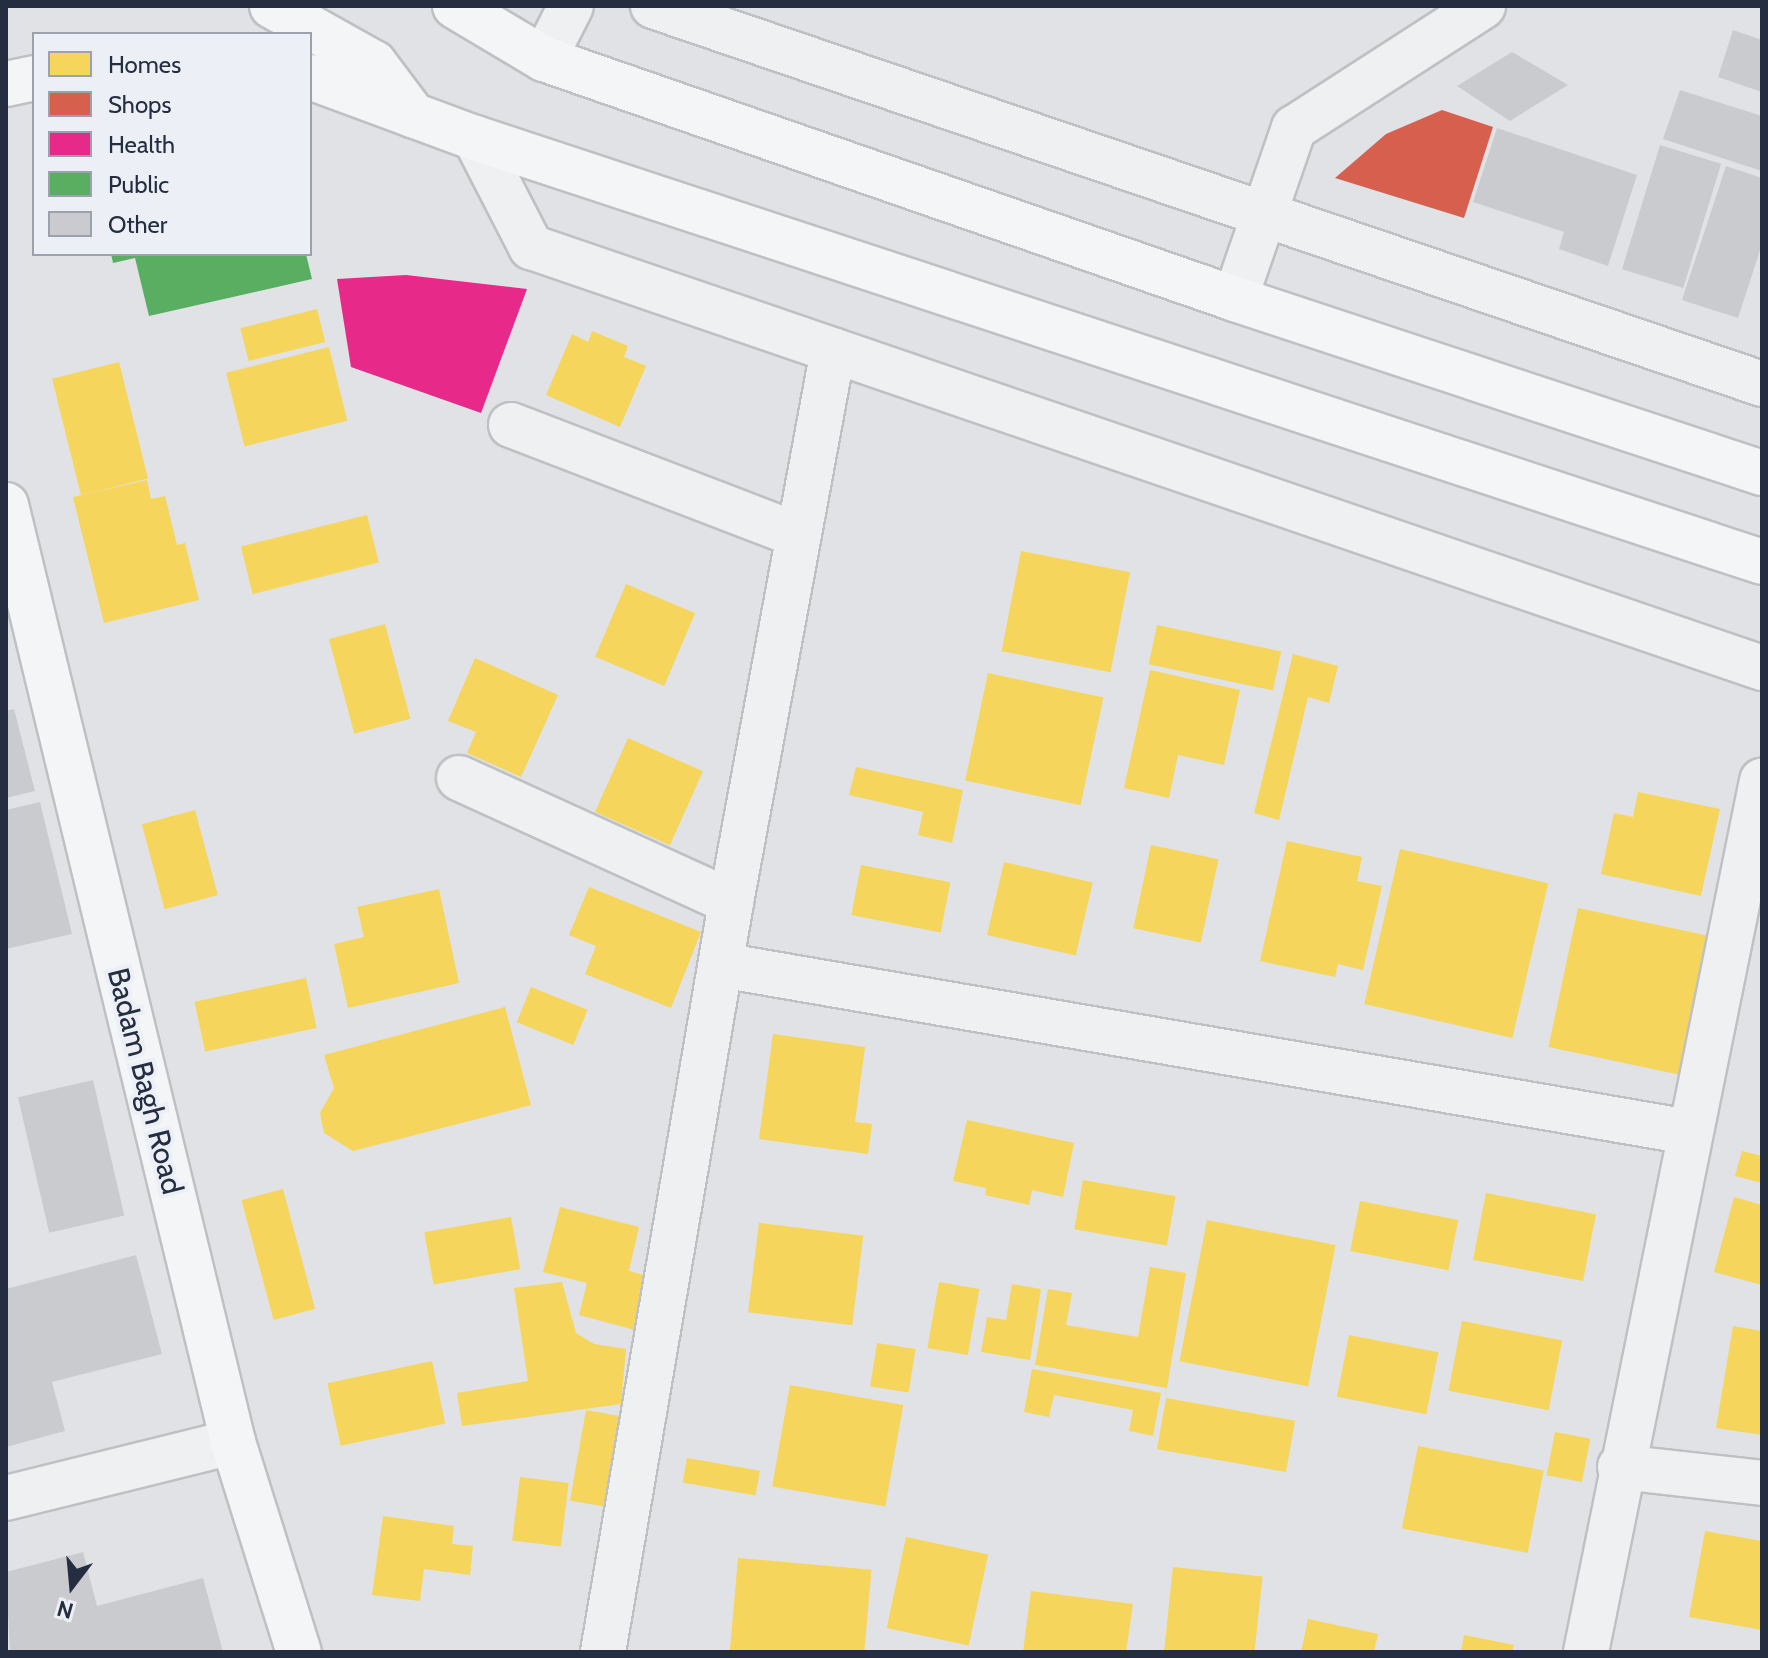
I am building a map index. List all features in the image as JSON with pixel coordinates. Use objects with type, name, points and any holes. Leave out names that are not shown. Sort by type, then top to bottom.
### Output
[{"type":"main road","points":[[272,6],[374,63],[414,116]]},
{"type":"main road","points":[[455,6],[544,59],[1235,299],[1762,473]]},
{"type":"main road","points":[[6,84],[32,78]]},
{"type":"main road","points":[[312,78],[475,138],[1762,562]]},
{"type":"main road","name":"Badam Bagh Road","points":[[6,505],[233,1442],[299,1652]]},
{"type":"street","points":[[544,59],[571,6]]},
{"type":"street","points":[[653,6],[1260,217],[1762,384]]},
{"type":"street","points":[[1235,299],[1260,217],[1294,128],[1483,6]]},
{"type":"street","points":[[475,138],[531,247],[1762,668]]},
{"type":"street","points":[[603,1652],[731,902],[833,350]]},
{"type":"street","points":[[511,425],[798,535]]},
{"type":"street","points":[[459,778],[731,902]]},
{"type":"street","points":[[1586,1652],[1620,1467],[1762,781]]},
{"type":"street","points":[[721,965],[1689,1132]]},
{"type":"street","points":[[6,1498],[233,1442]]},
{"type":"street","points":[[1620,1467],[1762,1483]]},
{"type":"building: Homes","points":[[317,309],[325,342],[249,361],[240,328]]},
{"type":"building: Homes","points":[[592,331],[628,346],[624,357],[646,366],[620,427],[546,395],[572,334],[588,342]]},
{"type":"building: Homes","points":[[329,347],[347,421],[245,446],[226,373]]},
{"type":"building: Homes","points":[[119,362],[148,478],[81,495],[52,379]]},
{"type":"building: Homes","points":[[147,480],[151,499],[165,496],[177,545],[185,543],[199,600],[104,623],[73,497]]},
{"type":"building: Homes","points":[[367,515],[379,563],[253,594],[241,546]]},
{"type":"building: Homes","points":[[1021,551],[1130,572],[1110,672],[1002,651]]},
{"type":"building: Homes","points":[[626,584],[695,613],[664,686],[595,657]]},
{"type":"building: Homes","points":[[385,624],[410,719],[354,734],[329,639]]},
{"type":"building: Homes","points":[[1157,625],[1281,651],[1273,691],[1149,664]]},
{"type":"building: Homes","points":[[1293,654],[1338,666],[1329,703],[1308,697],[1279,820],[1254,813]]},
{"type":"building: Homes","points":[[475,658],[558,695],[521,777],[467,753],[476,732],[448,721]]},
{"type":"building: Homes","points":[[1150,670],[1240,690],[1224,765],[1178,755],[1169,798],[1124,788]]},
{"type":"building: Homes","points":[[988,673],[1103,698],[1081,805],[965,781]]},
{"type":"building: Homes","points":[[628,738],[703,771],[670,845],[595,812]]},
{"type":"building: Homes","points":[[856,767],[963,790],[952,843],[918,835],[923,812],[849,795]]},
{"type":"building: Homes","points":[[1638,792],[1720,809],[1701,896],[1601,874],[1614,813],[1633,817]]},
{"type":"building: Homes","points":[[195,810],[218,895],[165,909],[142,824]]},
{"type":"building: Homes","points":[[1287,841],[1362,857],[1357,881],[1382,886],[1363,970],[1338,964],[1335,977],[1260,961]]},
{"type":"building: Homes","points":[[1151,845],[1218,859],[1201,942],[1133,928]]},
{"type":"building: Homes","points":[[1400,849],[1548,883],[1512,1038],[1364,1004]]},
{"type":"building: Homes","points":[[1004,862],[1093,882],[1076,956],[987,935]]},
{"type":"building: Homes","points":[[861,865],[950,882],[941,932],[851,915]]},
{"type":"building: Homes","points":[[589,887],[701,932],[671,1008],[585,974],[596,946],[569,935]]},
{"type":"building: Homes","points":[[439,889],[459,983],[348,1008],[334,944],[364,937],[357,907]]},
{"type":"building: Homes","points":[[1578,908],[1720,938],[1690,1077],[1548,1047]]},
{"type":"building: Homes","points":[[306,978],[317,1028],[205,1052],[194,1002]]},
{"type":"building: Homes","points":[[531,987],[588,1010],[573,1045],[517,1022]]},
{"type":"building: Homes","points":[[505,1007],[531,1105],[353,1151],[324,1133],[320,1113],[334,1088],[324,1055]]},
{"type":"building: Homes","points":[[773,1034],[865,1047],[855,1122],[872,1124],[868,1154],[759,1139]]},
{"type":"building: Homes","points":[[967,1120],[1074,1143],[1063,1197],[1032,1190],[1029,1205],[985,1195],[986,1188],[953,1181]]},
{"type":"building: Homes","points":[[1742,1151],[1762,1156],[1762,1183],[1735,1176]]},
{"type":"building: Homes","points":[[1083,1180],[1176,1196],[1167,1246],[1074,1229]]},
{"type":"building: Homes","points":[[283,1189],[315,1309],[274,1320],[241,1200]]},
{"type":"building: Homes","points":[[1486,1193],[1596,1214],[1583,1281],[1473,1260]]},
{"type":"building: Homes","points":[[1734,1197],[1762,1205],[1762,1285],[1714,1272]]},
{"type":"building: Homes","points":[[1360,1201],[1458,1220],[1448,1270],[1350,1251]]},
{"type":"building: Homes","points":[[560,1207],[639,1227],[629,1271],[656,1278],[642,1332],[579,1315],[587,1283],[543,1272]]},
{"type":"building: Homes","points":[[511,1217],[520,1269],[434,1284],[424,1232]]},
{"type":"building: Homes","points":[[1207,1220],[1336,1245],[1308,1386],[1180,1361]]},
{"type":"building: Homes","points":[[759,1223],[863,1236],[852,1325],[748,1312]]},
{"type":"building: Homes","points":[[1150,1267],[1186,1273],[1167,1388],[1035,1365],[1048,1289],[1072,1293],[1066,1325],[1138,1337]]},
{"type":"building: Homes","points":[[562,1282],[576,1333],[594,1344],[626,1349],[621,1404],[462,1426],[457,1393],[528,1381],[514,1288]]},
{"type":"building: Homes","points":[[939,1282],[979,1289],[968,1355],[927,1348]]},
{"type":"building: Homes","points":[[1012,1284],[1041,1289],[1030,1360],[981,1352],[987,1317],[1006,1320]]},
{"type":"building: Homes","points":[[1462,1321],[1562,1340],[1549,1410],[1448,1391]]},
{"type":"building: Homes","points":[[1733,1326],[1762,1331],[1762,1435],[1716,1428]]},
{"type":"building: Homes","points":[[1349,1335],[1438,1352],[1426,1414],[1337,1397]]},
{"type":"building: Homes","points":[[877,1343],[916,1349],[909,1393],[870,1386]]},
{"type":"building: Homes","points":[[432,1361],[445,1424],[341,1446],[327,1383]]},
{"type":"building: Homes","points":[[1032,1369],[1161,1393],[1153,1436],[1129,1431],[1133,1410],[1054,1395],[1049,1417],[1024,1412]]},
{"type":"building: Homes","points":[[790,1385],[903,1405],[885,1506],[772,1486]]},
{"type":"building: Homes","points":[[1166,1398],[1295,1421],[1286,1472],[1157,1449]]},
{"type":"building: Homes","points":[[586,1410],[621,1416],[605,1507],[570,1501]]},
{"type":"building: Homes","points":[[1555,1432],[1590,1439],[1582,1482],[1547,1475]]},
{"type":"building: Homes","points":[[1418,1446],[1544,1470],[1528,1553],[1402,1528]]},
{"type":"building: Homes","points":[[687,1458],[760,1471],[756,1495],[683,1483]]},
{"type":"building: Homes","points":[[520,1477],[569,1483],[561,1546],[512,1541]]},
{"type":"building: Homes","points":[[383,1516],[454,1526],[452,1544],[473,1546],[470,1575],[424,1569],[420,1601],[372,1595]]},
{"type":"building: Homes","points":[[1705,1531],[1762,1541],[1762,1630],[1689,1617]]},
{"type":"building: Homes","points":[[906,1537],[988,1554],[969,1645],[887,1628]]},
{"type":"building: Homes","points":[[738,1558],[871,1570],[864,1652],[730,1652]]},
{"type":"building: Homes","points":[[1173,1567],[1263,1576],[1255,1652],[1164,1652]]},
{"type":"building: Homes","points":[[1031,1591],[1133,1604],[1126,1652],[1023,1652]]},
{"type":"building: Homes","points":[[1308,1619],[1378,1634],[1374,1652],[1301,1652]]},
{"type":"building: Homes","points":[[1464,1635],[1514,1645],[1512,1652],[1461,1652]]},
{"type":"building: Shops","points":[[1442,110],[1493,127],[1464,218],[1335,178],[1386,134]]},
{"type":"building: Health","points":[[406,275],[527,289],[481,413],[351,367],[337,279]]},
{"type":"building: Public","points":[[111,256],[306,256],[312,279],[149,316],[135,258],[113,263]]},
{"type":"building: Other","points":[[1733,30],[1762,40],[1762,92],[1718,77]]},
{"type":"building: Other","points":[[1512,52],[1568,85],[1510,121],[1457,86]]},
{"type":"building: Other","points":[[1680,90],[1762,116],[1762,171],[1663,139]]},
{"type":"building: Other","points":[[1497,128],[1637,175],[1608,266],[1559,249],[1564,232],[1473,202]]},
{"type":"building: Other","points":[[1660,145],[1721,164],[1683,288],[1622,269]]},
{"type":"building: Other","points":[[1726,166],[1762,178],[1762,244],[1738,318],[1682,300]]},
{"type":"building: Other","points":[[14,709],[35,791],[6,798],[6,711]]},
{"type":"building: Other","points":[[40,802],[72,934],[6,949],[6,810]]},
{"type":"building: Other","points":[[93,1080],[124,1215],[49,1233],[18,1097]]},
{"type":"building: Other","points":[[136,1255],[162,1354],[52,1382],[65,1431],[6,1447],[6,1289]]},
{"type":"building: Other","points":[[83,1552],[97,1606],[203,1578],[223,1652],[10,1652],[6,1572]]}]
